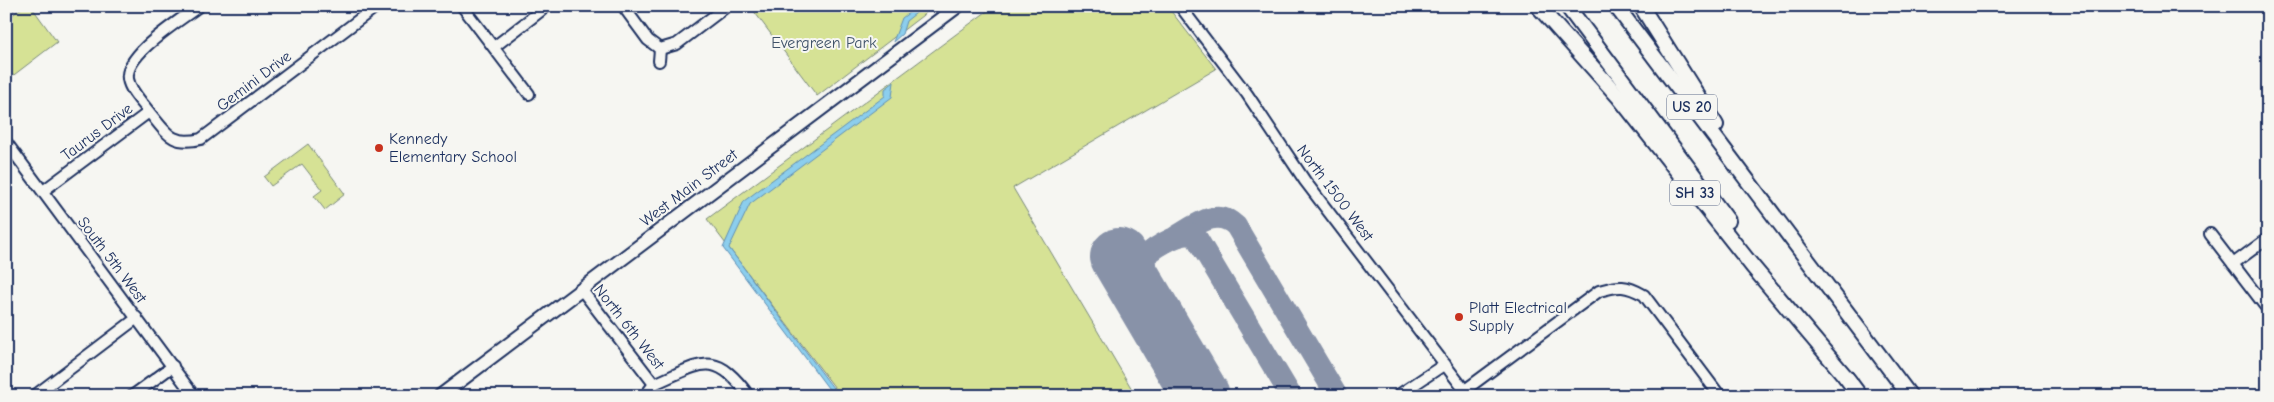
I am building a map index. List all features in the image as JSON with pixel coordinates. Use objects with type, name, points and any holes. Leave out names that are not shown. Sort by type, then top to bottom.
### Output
[{"type":"highway","name":"SH 33","points":[[1538,6],[1618,96],[1758,274],[1850,382]]},
{"type":"highway","name":"US 20","points":[[1567,6],[1860,396]]},
{"type":"highway","name":"US 20","points":[[1616,6],[1910,396]]},
{"type":"highway","points":[[1641,6],[1768,209]]},
{"type":"main road","name":"West Main Street","points":[[440,396],[958,6]]},
{"type":"street","name":"Taurus Drive","points":[[43,191],[149,112],[128,80],[135,57],[199,6]]},
{"type":"street","name":"Gemini Drive","points":[[149,112],[175,140],[182,142],[201,139],[376,6]]},
{"type":"street","points":[[462,6],[529,94]]},
{"type":"street","points":[[494,47],[547,6]]},
{"type":"street","points":[[623,6],[648,40],[660,49]]},
{"type":"street","points":[[660,49],[677,44],[726,6]]},
{"type":"street","name":"North 1500 West","points":[[1180,6],[1247,94],[1306,182],[1467,393]]},
{"type":"street","points":[[659,61],[660,49]]},
{"type":"street","name":"South 5th West","points":[[6,142],[194,396]]},
{"type":"street","points":[[2210,234],[2265,306]]},
{"type":"street","points":[[2233,264],[2268,238]]},
{"type":"street","points":[[1467,393],[1599,291],[1614,286],[1630,287],[1644,295],[1720,396]]},
{"type":"street","name":"North 6th West","points":[[581,289],[654,384]]},
{"type":"street","points":[[34,396],[137,318]]},
{"type":"street","points":[[644,396],[654,384],[690,369],[708,364],[715,364],[730,372],[749,396]]},
{"type":"street","points":[[1397,396],[1445,364]]},
{"type":"street","points":[[132,396],[173,366]]},
{"type":"green space","points":[[24,6],[31,6],[57,42],[6,81],[6,20]]},
{"type":"green space","name":"Evergreen Park","points":[[750,6],[935,6],[817,96]]},
{"type":"green space","points":[[994,6],[1167,6],[1216,69],[1013,188],[1136,396],[841,396],[707,219]]},
{"type":"green space","points":[[308,144],[345,194],[325,210],[314,196],[322,190],[302,164],[271,186],[264,177]]},
{"type":"water","points":[[918,6],[925,6],[906,21],[902,34],[893,42],[902,18]]},
{"type":"water","points":[[894,82],[892,97],[750,204],[729,248],[839,396],[834,396],[723,248],[744,201],[885,96],[885,89]]},
{"type":"taxiway","points":[[1177,236],[1199,223],[1214,218],[1221,218],[1236,226],[1337,396]]},
{"type":"taxiway","points":[[1136,286],[1136,274],[1144,258],[1164,243],[1181,236],[1195,235],[1291,396]]},
{"type":"runway","points":[[1119,257],[1201,396]]},
{"type":"place","name":"Kennedy Elementary School","points":[[379,148]]},
{"type":"place","name":"Platt Electrical Supply","points":[[1459,317]]}]
